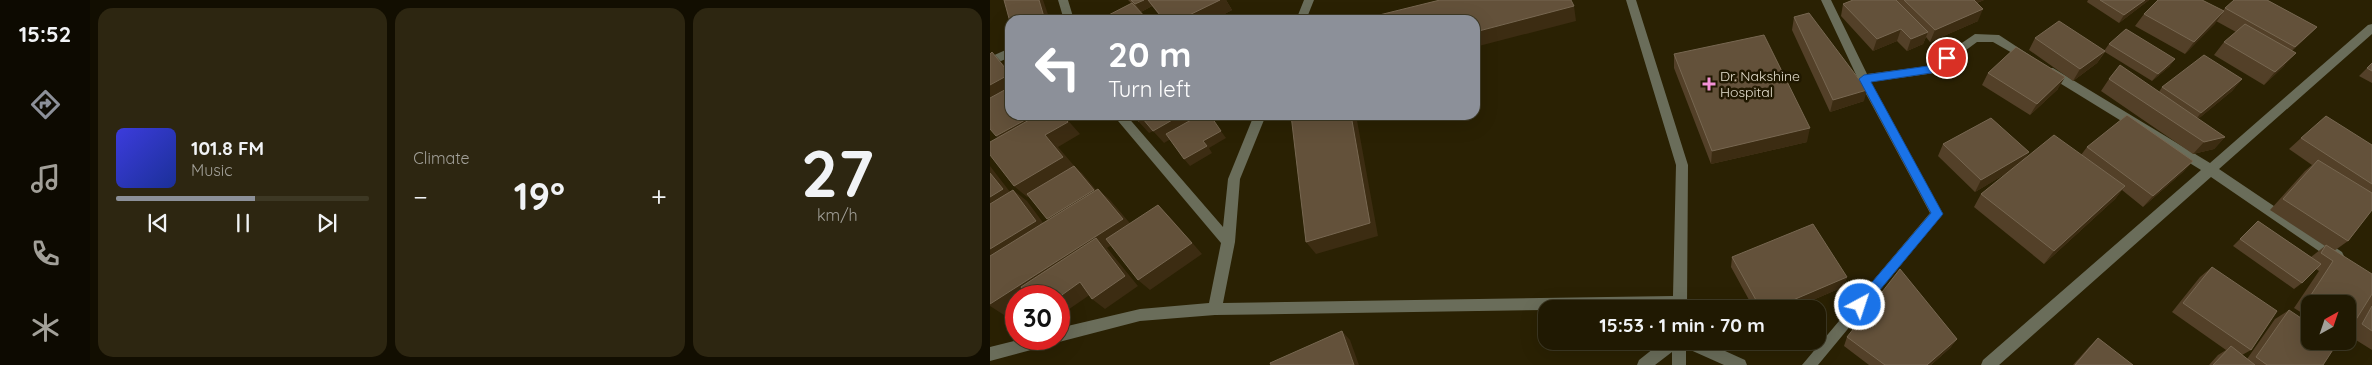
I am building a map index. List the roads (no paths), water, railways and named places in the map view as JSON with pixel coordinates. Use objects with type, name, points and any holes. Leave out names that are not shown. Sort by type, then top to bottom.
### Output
[{"type":"street","points":[[1063,0],[1068,15]]},
{"type":"street","points":[[1302,15],[1309,0]]},
{"type":"street","points":[[1631,0],[1682,165],[1680,300]]},
{"type":"street","points":[[1809,365],[1937,214],[1864,79],[1826,0]]},
{"type":"street","points":[[1988,365],[2372,28]]},
{"type":"street","points":[[1864,79],[1931,70],[1975,38],[1995,38],[2211,170],[2348,263]]},
{"type":"street","points":[[990,62],[1005,54]]},
{"type":"street","points":[[1124,120],[1228,242]]},
{"type":"street","points":[[1215,309],[1228,242],[1234,179],[1258,120]]},
{"type":"street","points":[[1070,332],[1140,315],[1215,309],[1538,306]]},
{"type":"street","points":[[990,354],[1005,350]]},
{"type":"street","points":[[1644,365],[1663,350]]},
{"type":"street","points":[[1679,365],[1680,350]]},
{"type":"street","points":[[1706,350],[1740,365]]},
{"type":"place","name":"Dr. Nakshine Hospital","points":[[1709,84]]}]
